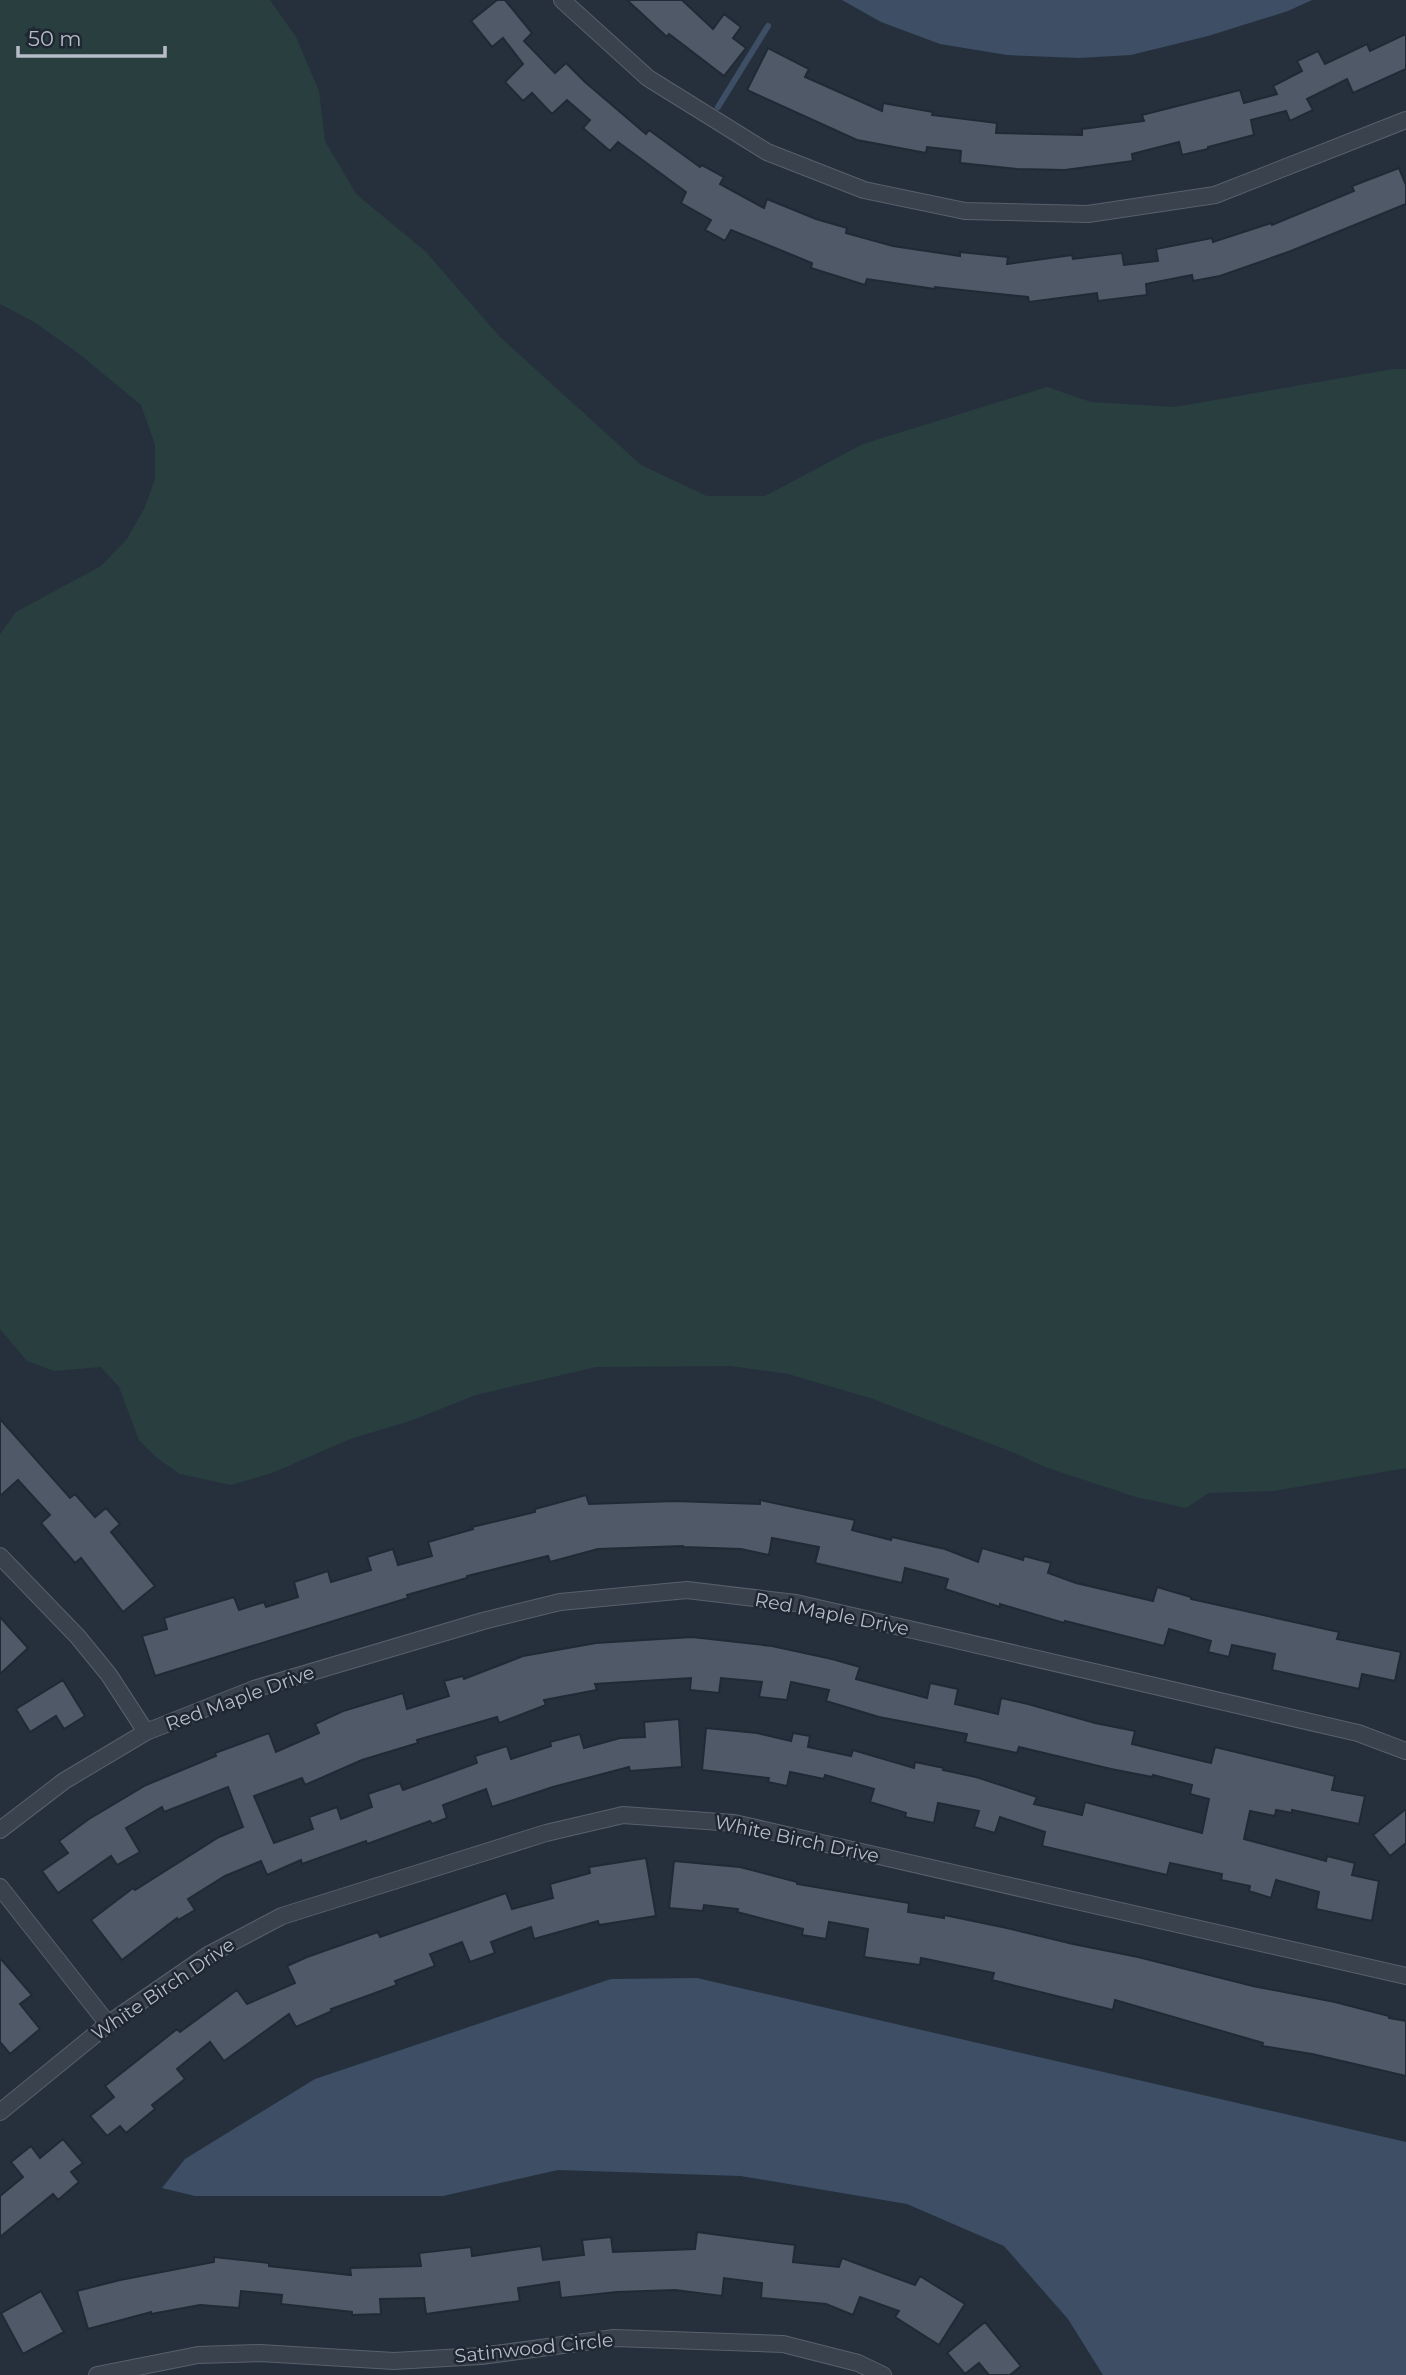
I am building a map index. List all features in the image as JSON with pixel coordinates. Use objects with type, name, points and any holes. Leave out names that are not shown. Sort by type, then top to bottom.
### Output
[{"type":"street","points":[[562,0],[648,78],[767,152],[864,190],[965,211],[1088,214],[1215,195],[1406,120]]},
{"type":"street","points":[[0,1556],[78,1637],[109,1675],[146,1732]]},
{"type":"street","name":"Red Maple Drive","points":[[0,1829],[64,1781],[146,1732],[254,1689],[484,1621],[560,1602],[687,1590],[810,1606],[1358,1733],[1406,1751]]},
{"type":"street","name":"White Birch Drive","points":[[0,2112],[108,2024],[208,1955],[282,1916],[547,1833],[623,1815],[734,1823],[1406,1976]]},
{"type":"street","points":[[0,1886],[108,2024]]},
{"type":"street","name":"Satinwood Circle","points":[[97,2375],[198,2355],[260,2353],[394,2361],[481,2356],[614,2337],[783,2344],[858,2363],[883,2375]]},
{"type":"green space","points":[[0,0],[270,0],[296,37],[319,91],[325,141],[356,194],[426,252],[499,336],[641,465],[707,496],[765,496],[863,444],[1047,387],[1091,402],[1175,407],[1393,369],[1406,369],[1406,1468],[1274,1491],[1209,1493],[1186,1508],[1136,1497],[1045,1467],[870,1398],[788,1374],[731,1366],[596,1367],[476,1395],[410,1421],[350,1439],[272,1473],[231,1485],[180,1474],[157,1458],[139,1440],[119,1387],[101,1367],[54,1371],[27,1361],[0,1329],[0,634],[16,612],[101,566],[127,539],[145,507],[155,479],[155,445],[141,405],[78,353],[34,322],[0,304]]},
{"type":"water","points":[[842,0],[1312,0],[1288,11],[1208,36],[1131,55],[1079,58],[1007,55],[940,44],[881,22]]},
{"type":"water","points":[[697,1978],[1406,2142],[1406,2375],[1103,2375],[1068,2319],[1004,2246],[907,2204],[741,2176],[558,2170],[443,2196],[195,2196],[162,2188],[185,2159],[315,2079],[611,1979]]},
{"type":"building","points":[[497,0],[505,0],[532,33],[524,41],[555,73],[566,63],[646,134],[649,130],[700,167],[702,165],[724,177],[720,184],[764,208],[767,199],[816,219],[847,228],[846,233],[893,246],[960,256],[960,252],[1008,257],[1007,264],[1072,255],[1073,259],[1122,253],[1124,265],[1158,261],[1156,249],[1212,238],[1213,242],[1271,223],[1272,225],[1354,191],[1352,186],[1399,168],[1406,185],[1406,204],[1291,251],[1220,276],[1193,281],[1192,275],[1146,284],[1147,295],[1098,301],[1097,293],[1029,302],[1028,297],[935,289],[867,279],[865,285],[811,268],[812,263],[731,230],[725,241],[705,230],[711,220],[681,203],[686,192],[618,142],[610,151],[583,128],[590,120],[567,100],[552,114],[532,93],[523,101],[505,82],[523,64],[503,38],[492,47],[471,21]]},
{"type":"building","points":[[627,0],[682,0],[713,29],[724,14],[741,27],[733,38],[746,48],[724,76],[669,34],[667,37]]},
{"type":"building","points":[[1406,34],[1406,69],[1353,93],[1347,79],[1307,99],[1313,110],[1290,121],[1286,111],[1251,120],[1254,135],[1208,149],[1182,155],[1179,142],[1132,154],[1133,161],[1065,170],[1017,169],[960,163],[961,151],[927,147],[926,153],[857,140],[747,90],[768,48],[809,69],[805,77],[882,111],[883,103],[933,112],[932,115],[997,123],[996,133],[1082,135],[1082,129],[1144,121],[1142,115],[1240,90],[1244,103],[1277,94],[1273,86],[1302,71],[1297,61],[1318,51],[1325,64],[1367,44],[1370,51]]},
{"type":"building","points":[[0,1419],[70,1498],[75,1494],[95,1517],[106,1508],[120,1524],[111,1532],[155,1586],[123,1612],[81,1558],[75,1563],[41,1523],[50,1515],[18,1480],[0,1496]]},
{"type":"building","points":[[586,1495],[589,1504],[675,1501],[760,1504],[760,1500],[855,1520],[852,1530],[945,1549],[978,1562],[982,1548],[1023,1560],[1024,1556],[1051,1563],[1048,1573],[1076,1583],[1153,1601],[1157,1587],[1191,1599],[1339,1632],[1337,1639],[1401,1652],[1395,1681],[1362,1674],[1359,1689],[1272,1670],[1275,1654],[1232,1645],[1229,1657],[1208,1652],[1211,1641],[1169,1629],[1164,1646],[1065,1621],[1064,1623],[1000,1604],[1000,1607],[945,1589],[948,1579],[905,1568],[902,1583],[815,1563],[819,1547],[772,1538],[769,1555],[741,1549],[683,1546],[598,1549],[550,1562],[548,1556],[467,1576],[407,1595],[408,1598],[155,1676],[142,1636],[167,1629],[164,1618],[234,1597],[239,1610],[264,1602],[266,1607],[298,1597],[294,1582],[328,1571],[331,1582],[371,1570],[367,1557],[393,1549],[398,1565],[432,1556],[428,1542]]},
{"type":"building","points":[[0,1617],[28,1648],[0,1674]]},
{"type":"building","points":[[692,1637],[772,1646],[832,1659],[860,1667],[856,1679],[927,1698],[930,1683],[958,1689],[955,1704],[998,1714],[1001,1698],[1028,1704],[1135,1731],[1132,1744],[1211,1763],[1215,1747],[1335,1776],[1332,1790],[1365,1796],[1359,1824],[1292,1810],[1292,1813],[1276,1810],[1275,1816],[1250,1811],[1244,1839],[1326,1861],[1327,1856],[1355,1863],[1352,1875],[1379,1881],[1372,1921],[1316,1909],[1319,1892],[1276,1880],[1271,1898],[1249,1891],[1250,1886],[1221,1880],[1222,1874],[1170,1863],[1167,1875],[1042,1846],[1045,1832],[1000,1817],[995,1833],[974,1827],[979,1811],[938,1803],[934,1823],[905,1817],[906,1813],[870,1802],[874,1789],[825,1775],[824,1779],[790,1772],[787,1786],[768,1782],[769,1778],[702,1770],[706,1728],[757,1733],[791,1741],[793,1733],[810,1736],[808,1747],[851,1756],[853,1750],[914,1768],[915,1762],[976,1777],[1037,1797],[1034,1804],[1082,1815],[1085,1802],[1202,1833],[1209,1799],[1190,1794],[1192,1785],[1019,1747],[1017,1753],[965,1742],[967,1734],[879,1717],[826,1701],[829,1690],[791,1682],[787,1700],[759,1697],[762,1682],[721,1678],[719,1693],[690,1690],[691,1678],[595,1684],[597,1690],[544,1700],[546,1705],[499,1723],[497,1717],[417,1740],[418,1743],[362,1760],[305,1785],[302,1778],[254,1796],[274,1843],[313,1829],[309,1817],[337,1807],[341,1819],[372,1807],[368,1794],[400,1783],[403,1790],[477,1763],[475,1756],[507,1746],[511,1759],[551,1746],[550,1742],[580,1734],[584,1748],[620,1738],[645,1737],[644,1722],[679,1719],[682,1767],[630,1771],[629,1767],[553,1787],[492,1807],[486,1789],[443,1805],[447,1818],[432,1824],[430,1821],[302,1864],[301,1860],[267,1875],[261,1861],[225,1876],[188,1899],[195,1910],[178,1920],[177,1918],[122,1960],[91,1920],[133,1888],[135,1890],[219,1837],[243,1827],[228,1787],[164,1812],[162,1807],[126,1828],[140,1852],[117,1865],[111,1856],[58,1893],[42,1871],[68,1853],[59,1841],[89,1819],[146,1785],[216,1756],[215,1753],[269,1733],[276,1752],[319,1733],[315,1724],[343,1711],[403,1693],[407,1709],[449,1696],[444,1681],[463,1676],[464,1679],[523,1656],[596,1643]]},
{"type":"building","points":[[63,1680],[85,1716],[64,1729],[56,1716],[30,1732],[16,1709]]},
{"type":"building","points":[[1406,1809],[1406,1843],[1390,1856],[1373,1835]]},
{"type":"building","points":[[646,1858],[656,1916],[599,1925],[598,1921],[534,1939],[531,1927],[491,1942],[495,1953],[470,1962],[462,1942],[430,1954],[435,1966],[395,1981],[397,1985],[331,2009],[332,2011],[296,2027],[289,2014],[224,2061],[210,2042],[177,2069],[185,2079],[152,2105],[155,2109],[126,2133],[120,2126],[107,2136],[90,2116],[114,2097],[105,2086],[177,2029],[180,2032],[237,1990],[247,2004],[295,1983],[287,1966],[378,1932],[380,1937],[506,1893],[512,1909],[553,1898],[550,1884],[590,1873],[589,1867]]},
{"type":"building","points":[[674,1861],[740,1867],[797,1884],[909,1903],[908,1912],[944,1918],[944,1915],[1007,1928],[1389,2016],[1406,2021],[1406,2076],[1312,2054],[1262,2046],[1263,2043],[1115,2000],[1113,2010],[992,1980],[994,1973],[921,1958],[920,1965],[864,1957],[868,1929],[829,1922],[826,1939],[802,1935],[803,1929],[737,1912],[738,1909],[704,1905],[703,1911],[669,1908]]},
{"type":"building","points":[[0,1958],[32,1995],[20,2004],[40,2029],[10,2054],[0,2042]]},
{"type":"building","points":[[63,2139],[83,2163],[71,2172],[79,2182],[58,2200],[53,2194],[0,2237],[0,2196],[23,2177],[11,2162],[31,2146],[40,2158]]},
{"type":"building","points":[[697,2232],[795,2245],[793,2262],[839,2267],[842,2258],[915,2285],[920,2276],[965,2304],[939,2345],[895,2317],[899,2311],[860,2297],[853,2315],[826,2304],[761,2298],[762,2283],[724,2278],[722,2296],[675,2290],[561,2298],[559,2282],[518,2288],[520,2301],[426,2314],[424,2298],[380,2299],[381,2314],[352,2315],[352,2312],[281,2304],[282,2295],[241,2291],[239,2308],[200,2305],[151,2312],[88,2329],[77,2291],[214,2262],[214,2257],[351,2275],[350,2268],[421,2266],[419,2253],[471,2247],[472,2256],[541,2246],[543,2260],[584,2255],[582,2240],[611,2237],[613,2252],[695,2249]]},
{"type":"building","points":[[41,2291],[64,2332],[23,2354],[1,2313]]},
{"type":"building","points":[[985,2322],[1021,2366],[1010,2375],[989,2375],[979,2363],[965,2374],[947,2353]]},
{"type":"waterway","points":[[718,107],[768,26]]}]
